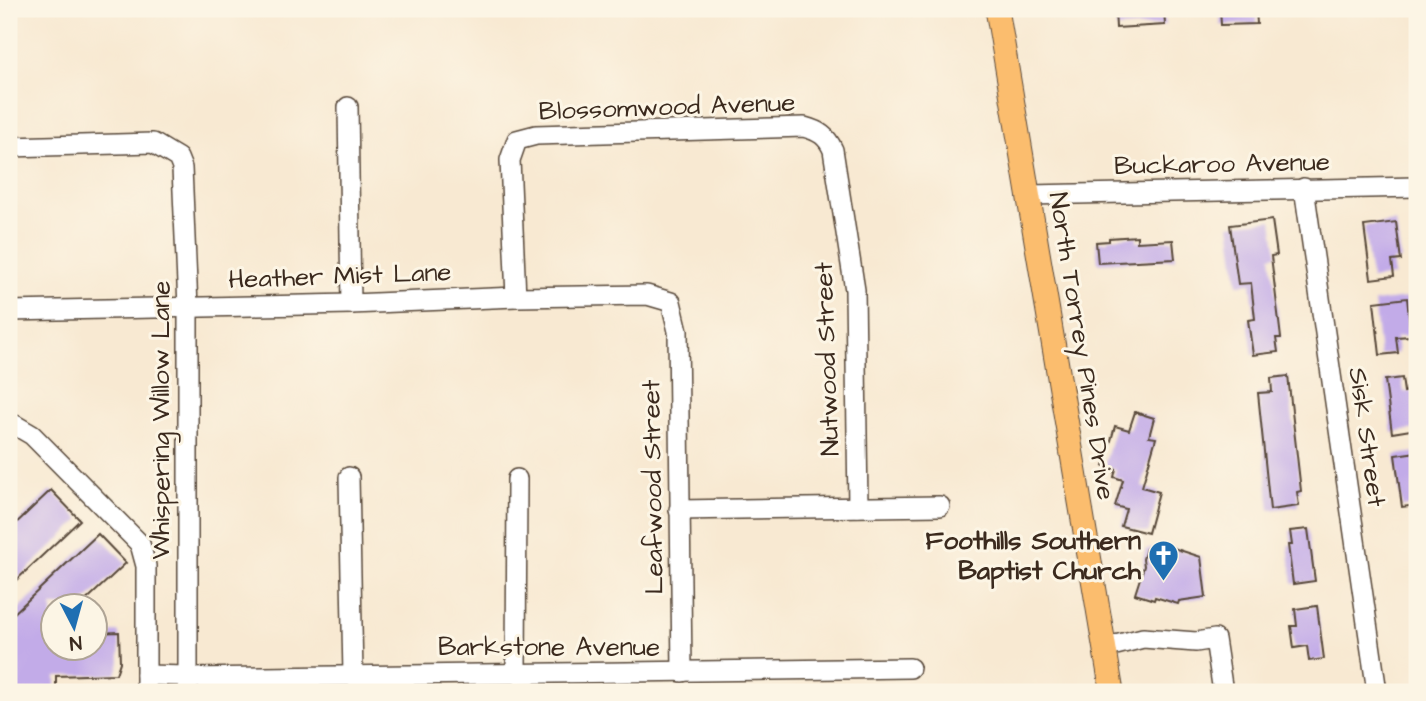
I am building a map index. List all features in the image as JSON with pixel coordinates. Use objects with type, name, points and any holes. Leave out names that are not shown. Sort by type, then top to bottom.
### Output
[{"type":"main road","name":"North Torrey Pines Drive","points":[[998,9],[1112,692]]},
{"type":"street","points":[[348,107],[351,303]]},
{"type":"street","name":"Blossomwood Avenue","points":[[516,297],[510,160],[517,140],[536,135],[791,127],[819,131]]},
{"type":"street","name":"Nutwood Street","points":[[819,131],[829,141],[833,150],[855,290],[858,507]]},
{"type":"street","name":"Whispering Willow Lane","points":[[9,146],[153,143],[178,158],[182,169],[188,307],[188,682]]},
{"type":"street","name":"Buckaroo Avenue","points":[[1029,195],[1417,187]]},
{"type":"street","name":"Sisk Street","points":[[1304,188],[1377,692]]},
{"type":"street","name":"Heather Mist Lane","points":[[9,311],[647,295],[671,302]]},
{"type":"street","name":"Leafwood Street","points":[[671,302],[678,331],[682,672]]},
{"type":"street","points":[[9,425],[15,425],[32,435],[140,544],[146,566],[146,683]]},
{"type":"street","points":[[349,477],[353,675]]},
{"type":"street","points":[[516,674],[517,479]]},
{"type":"street","points":[[679,510],[940,506]]},
{"type":"street","points":[[1104,648],[1143,638],[1196,642],[1215,639],[1223,692]]},
{"type":"street","name":"Barkstone Avenue","points":[[146,683],[353,675],[910,668]]},
{"type":"building","points":[[1115,9],[1164,9],[1165,25],[1116,28]]},
{"type":"building","points":[[1220,9],[1256,9],[1257,24],[1221,25]]},
{"type":"building","points":[[1272,220],[1277,255],[1271,256],[1281,338],[1276,338],[1278,352],[1253,355],[1248,320],[1255,319],[1251,283],[1238,284],[1230,225]]},
{"type":"building","points":[[1396,222],[1401,260],[1392,261],[1394,276],[1371,279],[1364,226]]},
{"type":"building","points":[[1137,236],[1137,242],[1173,240],[1175,259],[1098,263],[1096,242]]},
{"type":"building","points":[[1407,298],[1411,336],[1396,337],[1398,353],[1380,355],[1374,302]]},
{"type":"building","points":[[1288,376],[1301,491],[1297,492],[1299,506],[1270,510],[1258,393],[1272,392],[1271,378]]},
{"type":"building","points":[[1402,378],[1404,392],[1417,390],[1417,429],[1392,433],[1385,380]]},
{"type":"building","points":[[1135,412],[1154,418],[1149,437],[1156,438],[1142,487],[1159,492],[1148,533],[1121,526],[1126,509],[1115,506],[1123,480],[1114,477],[1116,469],[1104,466],[1115,426],[1129,430]]},
{"type":"building","points":[[1417,452],[1417,505],[1402,507],[1395,455]]},
{"type":"building","points":[[51,490],[80,520],[9,587],[9,530]]},
{"type":"building","points":[[1308,529],[1315,581],[1293,584],[1288,545],[1292,545],[1290,531]]},
{"type":"building","points":[[98,534],[126,563],[95,592],[38,592],[38,662],[108,662],[108,632],[119,632],[120,662],[116,674],[56,676],[56,692],[14,692],[14,670],[9,674],[9,618]]},
{"type":"building","points":[[1167,546],[1201,557],[1206,597],[1179,601],[1178,604],[1135,594],[1146,549]]},
{"type":"building","points":[[1317,606],[1324,659],[1309,661],[1307,646],[1294,648],[1291,626],[1297,626],[1295,609]]},
{"type":"place","name":"Foothills Southern Baptist Church","points":[[1164,583]]}]
